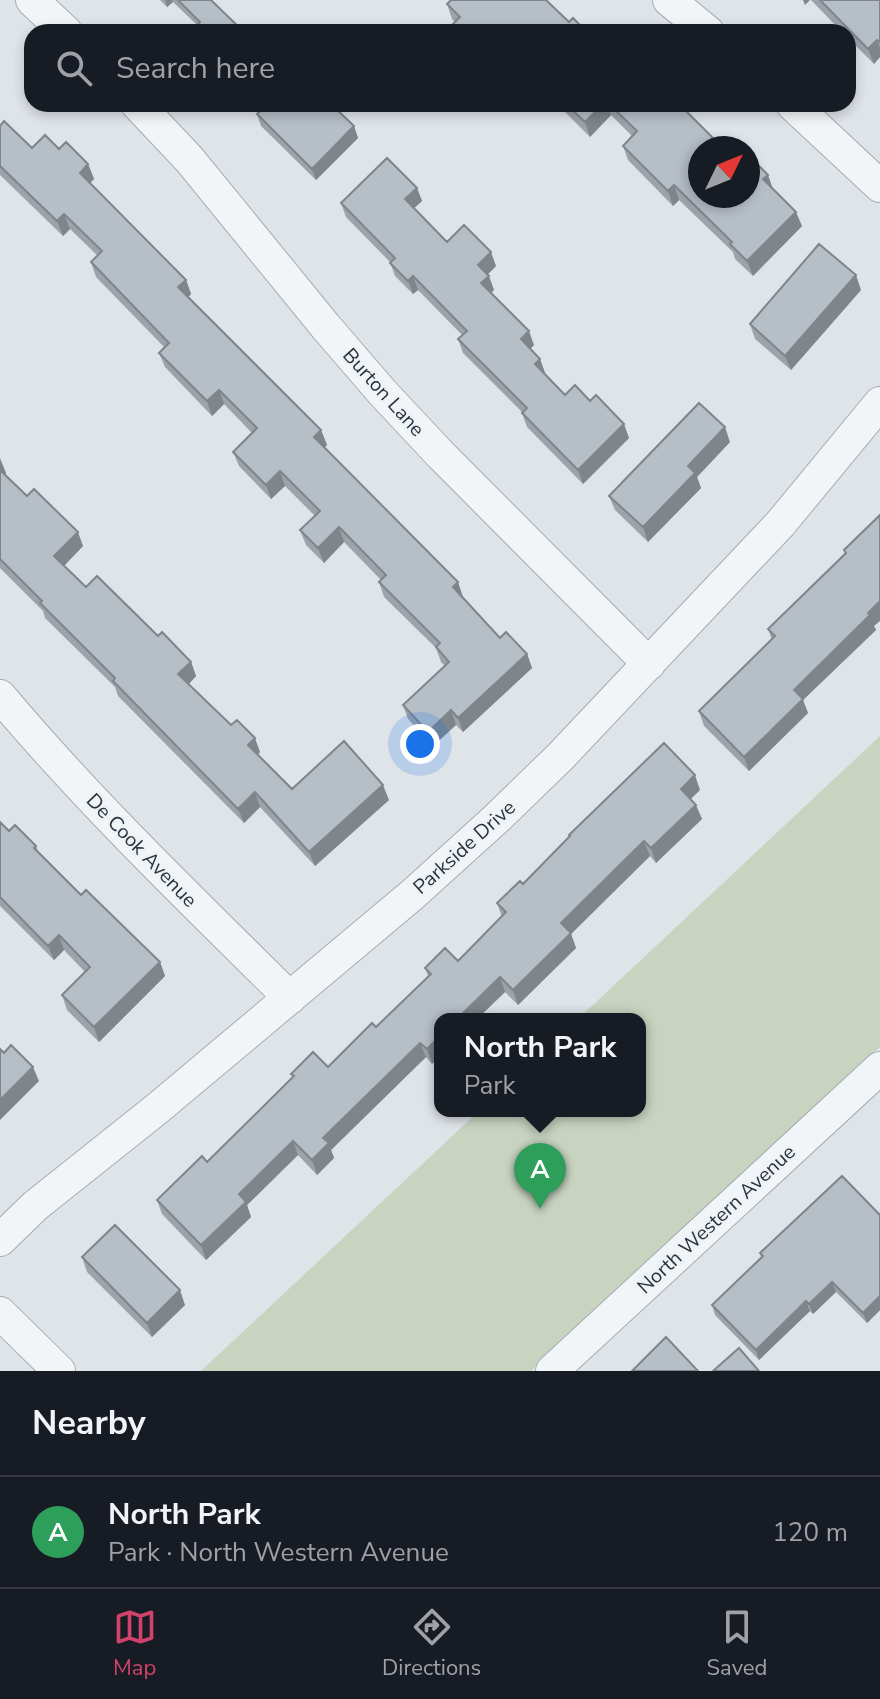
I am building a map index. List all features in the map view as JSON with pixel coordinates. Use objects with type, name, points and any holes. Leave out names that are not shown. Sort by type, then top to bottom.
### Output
[{"type":"street","points":[[32,0],[58,24]]},
{"type":"street","points":[[669,0],[698,24]]},
{"type":"street","name":"Burton Lane","points":[[145,112],[189,159],[382,392],[461,476],[649,664]]},
{"type":"street","points":[[801,112],[880,186]]},
{"type":"street","name":"Parkside Drive","points":[[0,1240],[35,1206],[412,895],[496,819],[561,756],[781,523],[880,403]]},
{"type":"street","name":"De Cook Avenue","points":[[0,696],[123,833],[290,998]]},
{"type":"street","name":"North Western Avenue","points":[[552,1371],[880,1068]]},
{"type":"street","points":[[0,1313],[59,1371]]},
{"type":"green space","points":[[880,736],[880,1047],[531,1371],[201,1371],[473,1117],[646,1117],[646,1013],[584,1013]]},
{"type":"building","points":[[178,0],[211,0],[236,24],[198,24],[200,22]]},
{"type":"building","points":[[451,0],[546,0],[569,22],[573,18],[579,24],[453,24],[460,17],[447,4]]},
{"type":"building","points":[[820,0],[880,0],[880,42],[877,40],[868,49],[856,37],[856,24],[844,24]]},
{"type":"building","points":[[339,112],[354,126],[312,169],[257,114]]},
{"type":"building","points":[[574,112],[595,112],[585,122]]},
{"type":"building","points":[[617,112],[687,112],[711,136],[688,136],[688,199],[674,185],[668,191],[623,146],[637,131]]},
{"type":"building","points":[[4,121],[32,148],[45,135],[59,149],[66,142],[88,164],[80,173],[186,280],[178,287],[321,430],[314,437],[458,582],[453,587],[500,638],[506,632],[527,654],[458,718],[451,710],[428,732],[403,705],[449,662],[436,647],[440,643],[379,582],[386,575],[339,527],[318,548],[300,530],[320,511],[280,471],[266,485],[233,452],[257,428],[219,390],[207,401],[159,353],[169,343],[91,262],[102,251],[64,214],[57,221],[0,166],[0,126]]},
{"type":"building","points":[[387,158],[417,188],[405,199],[447,242],[464,225],[491,252],[478,265],[489,276],[481,283],[529,331],[521,339],[540,359],[535,364],[565,395],[575,385],[590,401],[596,395],[624,424],[578,470],[522,413],[527,408],[458,339],[467,331],[413,276],[408,281],[390,263],[395,258],[341,203]]},
{"type":"building","points":[[760,167],[768,175],[763,179],[796,212],[747,261],[730,244],[732,242],[697,208],[760,208]]},
{"type":"building","points":[[819,244],[856,275],[785,356],[750,324]]},
{"type":"building","points":[[699,403],[725,427],[688,466],[695,473],[643,527],[609,496]]},
{"type":"building","points":[[0,470],[27,496],[34,489],[78,532],[54,556],[86,587],[97,576],[158,636],[162,632],[191,662],[178,674],[231,725],[237,720],[255,738],[248,745],[292,789],[344,741],[383,785],[309,852],[255,792],[238,809],[0,559]]},
{"type":"building","points":[[880,515],[880,601],[868,613],[870,615],[794,690],[803,699],[744,757],[699,711],[775,636],[768,629]]},
{"type":"building","points":[[664,743],[695,775],[681,789],[696,805],[651,848],[644,841],[561,923],[571,933],[513,990],[500,977],[463,1013],[434,1013],[434,1042],[427,1049],[420,1043],[323,1138],[329,1143],[312,1160],[293,1141],[239,1194],[246,1202],[201,1245],[157,1200],[202,1156],[207,1162],[294,1076],[291,1074],[313,1052],[328,1067],[372,1023],[376,1027],[431,974],[425,968],[445,948],[458,961],[506,912],[497,903],[520,881],[523,884]]},
{"type":"building","points":[[0,822],[9,831],[15,825],[81,895],[86,890],[160,962],[94,1027],[62,995],[90,967],[59,935],[48,946],[0,897]]},
{"type":"building","points":[[11,1045],[33,1067],[0,1100],[0,1049],[4,1053]]},
{"type":"building","points":[[842,1176],[880,1215],[880,1296],[863,1313],[832,1282],[809,1304],[806,1301],[756,1350],[712,1305],[763,1256],[760,1253]]},
{"type":"building","points":[[115,1225],[180,1290],[147,1323],[82,1257]]},
{"type":"building","points":[[666,1337],[698,1371],[632,1371]]},
{"type":"building","points":[[739,1348],[759,1371],[713,1371]]},
{"type":"place","name":"North Park","points":[[540,1209]]}]
